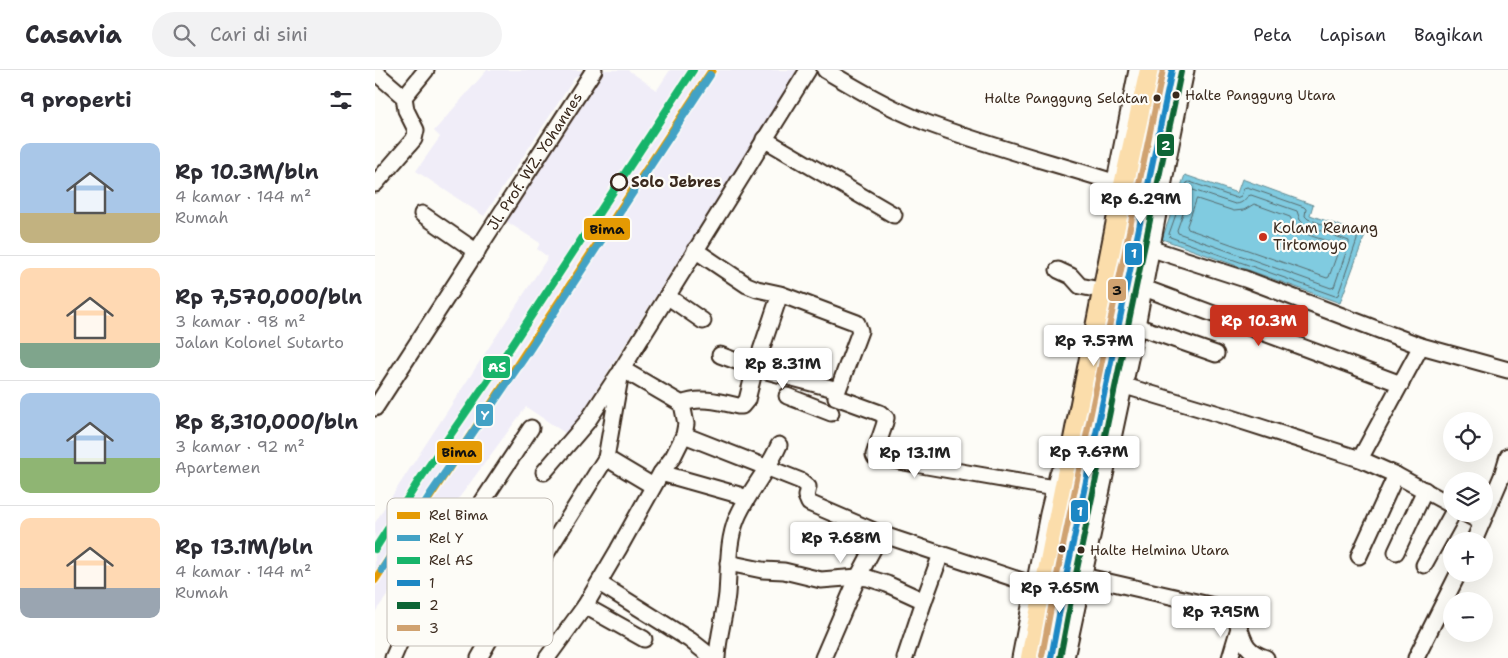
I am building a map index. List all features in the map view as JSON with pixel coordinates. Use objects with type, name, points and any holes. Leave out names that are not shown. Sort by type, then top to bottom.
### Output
[{"type":"main road","points":[[1051,658],[1066,572],[1120,184],[1150,70]]},
{"type":"main road","points":[[1031,658],[1040,587],[1066,572],[1115,383],[1144,246],[1172,70]]},
{"type":"street","points":[[404,97],[426,70]]},
{"type":"street","name":"Jl. Prof. WZ. Yohannes","points":[[378,398],[477,252],[594,70]]},
{"type":"street","points":[[543,472],[587,422],[622,370],[808,70]]},
{"type":"street","points":[[825,70],[898,110],[925,122],[1120,184]]},
{"type":"street","points":[[1020,658],[1040,587],[1055,488],[1095,289],[1120,184],[1137,70]]},
{"type":"street","points":[[1186,70],[1171,144],[1144,246],[1245,279],[1421,346],[1508,370]]},
{"type":"street","points":[[375,72],[404,97],[406,110],[415,130],[414,139],[375,184]]},
{"type":"street","points":[[764,139],[894,215]]},
{"type":"street","points":[[422,214],[477,252]]},
{"type":"street","points":[[695,250],[747,285],[780,294],[854,321],[859,326],[860,330],[829,419],[787,396]]},
{"type":"street","points":[[1058,270],[1071,276],[1081,286],[1095,289]]},
{"type":"street","points":[[1136,285],[1401,384]]},
{"type":"street","points":[[682,404],[691,400],[701,400],[742,406],[747,400],[755,368],[780,294]]},
{"type":"street","points":[[667,296],[703,320]]},
{"type":"street","points":[[1128,323],[1216,354]]},
{"type":"street","points":[[1360,459],[1421,346]]},
{"type":"street","points":[[720,355],[837,394],[880,413],[886,418],[874,455],[875,457],[1055,488]]},
{"type":"street","points":[[547,658],[585,606],[657,479],[673,457],[684,435],[686,424],[682,404],[622,370]]},
{"type":"street","points":[[553,543],[606,458],[622,370]]},
{"type":"street","points":[[1115,383],[1360,459],[1397,475],[1443,500]]},
{"type":"street","points":[[485,498],[531,428]]},
{"type":"street","points":[[684,435],[801,481],[808,487],[806,498],[809,503],[881,534],[1040,587]]},
{"type":"street","points":[[717,658],[727,595],[729,551],[736,520],[752,489],[767,468],[779,445]]},
{"type":"street","points":[[1478,532],[1502,476],[1508,456]]},
{"type":"street","points":[[606,458],[657,479],[739,495]]},
{"type":"street","points":[[1359,556],[1397,475]]},
{"type":"street","points":[[1396,552],[1425,490]]},
{"type":"street","points":[[1424,565],[1448,522]]},
{"type":"street","points":[[823,658],[859,577],[881,534]]},
{"type":"street","points":[[905,658],[941,554]]},
{"type":"street","points":[[728,563],[762,570],[785,571],[821,580],[859,577],[876,580],[924,601]]},
{"type":"street","points":[[1066,658],[1066,572],[1227,609],[1233,614],[1240,626],[1243,642],[1249,650],[1266,658]]},
{"type":"street","points":[[1416,658],[1455,582]]},
{"type":"street","points":[[599,583],[689,640],[713,658]]},
{"type":"street","points":[[585,606],[645,639]]},
{"type":"street","points":[[1230,658],[1240,626]]},
{"type":"street","points":[[393,658],[398,646]]},
{"type":"street","points":[[479,658],[486,646]]},
{"type":"shaded area","points":[[487,70],[581,70],[583,77],[576,76],[484,216],[416,171],[440,137],[434,131]]},
{"type":"shaded area","points":[[601,70],[628,70],[657,90],[670,70],[798,70],[568,435],[526,407],[459,498],[391,498],[548,257],[537,249],[540,243],[504,220]]},
{"type":"shaded area","points":[[387,503],[387,596],[375,612],[375,523]]},
{"type":"water","name":"Kolam Renang Tirtomoyo","points":[[1185,175],[1237,193],[1242,179],[1313,205],[1310,215],[1365,235],[1340,303],[1162,239]]},
{"type":"rail line","name":"AS","points":[[408,498],[510,348],[693,70]]},
{"type":"rail line","name":"Bima","points":[[429,498],[712,70]]},
{"type":"rail line","name":"Y","points":[[428,498],[524,358],[710,75]]},
{"type":"rail line","name":"AS","points":[[375,549],[387,530]]},
{"type":"rail line","name":"Bima","points":[[375,580],[387,562]]},
{"type":"rail line","name":"Y","points":[[382,570],[387,562]]},
{"type":"transit line","name":"3","points":[[1042,656],[1058,570],[1163,70]]},
{"type":"transit line","name":"1","points":[[1051,658],[1067,572],[1172,70]]},
{"type":"transit line","name":"2","points":[[1060,658],[1181,72]]},
{"type":"place","name":"Halte Panggung Utara","points":[[1176,95]]},
{"type":"place","name":"Halte Panggung Selatan","points":[[1157,98]]},
{"type":"place","name":"Solo Jebres","points":[[619,182]]},
{"type":"place","name":"Kolam Renang Tirtomoyo","points":[[1263,237]]},
{"type":"place","name":"Halte Helmina Utara","points":[[1081,550]]}]
